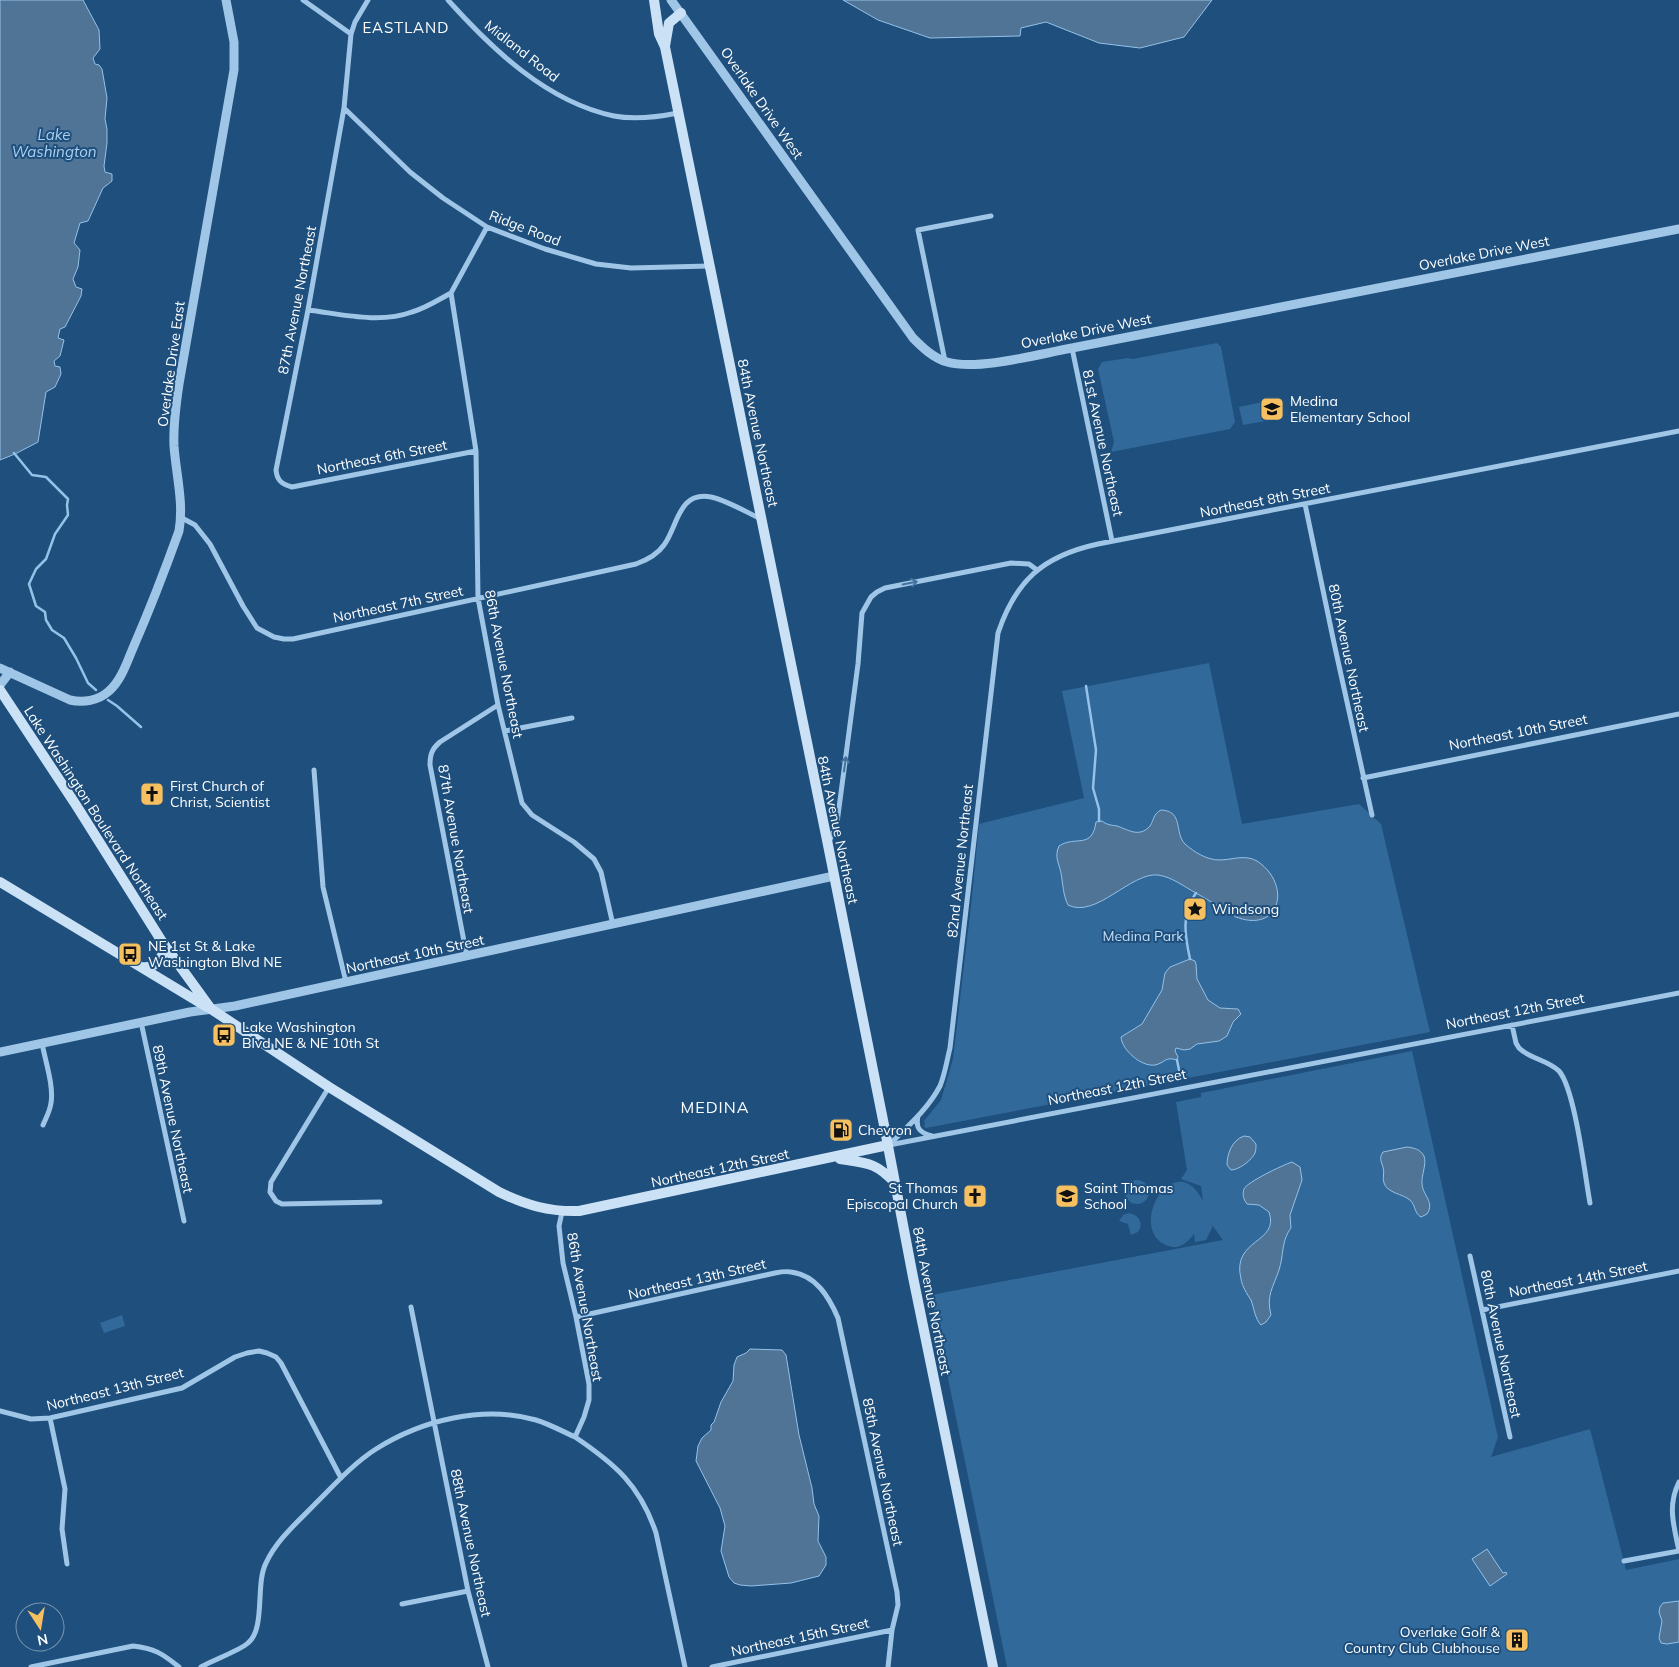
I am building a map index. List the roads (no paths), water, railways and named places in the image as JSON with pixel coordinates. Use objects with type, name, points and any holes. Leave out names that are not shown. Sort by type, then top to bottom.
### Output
[{"type":"main road","name":"84th Avenue Northeast","points":[[654,0],[828,845],[993,1667]]},
{"type":"main road","points":[[665,47],[669,23],[681,13]]},
{"type":"main road","name":"Lake Washington Boulevard Northeast","points":[[0,690],[162,940],[211,1009],[329,1087],[499,1192],[522,1203],[562,1212]]},
{"type":"main road","points":[[0,882],[211,1009]]},
{"type":"main road","points":[[140,967],[153,966],[161,958],[164,946],[162,940]]},
{"type":"main road","name":"Northeast 12th Street","points":[[562,1212],[601,1208],[888,1145]]},
{"type":"main road","points":[[831,1158],[870,1164],[890,1177],[895,1183]]},
{"type":"street","name":"Overlake Drive East","points":[[0,668],[76,702],[92,700],[110,691],[123,670],[180,531],[182,518],[174,445],[175,416],[182,366],[234,70],[234,42],[226,0]]},
{"type":"street","points":[[303,0],[352,34]]},
{"type":"street","name":"87th Avenue Northeast","points":[[292,486],[280,482],[276,470],[308,310],[344,108],[352,34],[355,22],[368,0]]},
{"type":"street","name":"Midland Road","points":[[448,0],[477,32],[508,59],[541,84],[569,100],[613,116],[629,118],[678,113]]},
{"type":"street","name":"Overlake Drive West","points":[[671,0],[912,338],[924,349],[945,362],[960,365],[980,364],[1072,348],[1679,228]]},
{"type":"street","name":"Ridge Road","points":[[344,108],[410,172],[443,198],[486,227],[545,249],[596,264],[631,268],[710,266]]},
{"type":"street","points":[[945,362],[918,230],[991,216]]},
{"type":"street","points":[[308,310],[369,318],[391,317],[413,312],[451,293],[486,227]]},
{"type":"street","name":"86th Avenue Northeast","points":[[451,293],[476,450],[478,598],[498,705],[522,803],[532,815],[574,842],[594,859],[601,872],[613,925]]},
{"type":"street","name":"81st Avenue Northeast","points":[[1072,348],[1112,541]]},
{"type":"street","name":"Northeast 8th Street","points":[[1037,570],[1064,554],[1112,541],[1679,431]]},
{"type":"street","name":"Northeast 6th Street","points":[[292,486],[476,450]]},
{"type":"street","name":"Northeast 7th Street","points":[[182,518],[195,525],[210,544],[257,628],[274,637],[293,639],[643,561],[660,550],[685,504],[696,497],[713,497],[761,519]]},
{"type":"street","name":"80th Avenue Northeast","points":[[1305,504],[1372,815]]},
{"type":"street","points":[[828,845],[837,823],[857,673],[862,613],[867,602],[877,592],[885,588],[1011,563],[1029,564],[1037,570]]},
{"type":"street","name":"82nd Avenue Northeast","points":[[888,1145],[918,1116],[931,1100],[940,1085],[946,1068],[950,1048],[998,633],[1003,617],[1013,598],[1023,584],[1037,570]]},
{"type":"street","points":[[0,685],[10,672]]},
{"type":"street","name":"87th Avenue Northeast","points":[[467,957],[430,765],[430,755],[433,748],[440,742],[498,705]]},
{"type":"street","name":"Northeast 10th Street","points":[[1363,778],[1679,714]]},
{"type":"street","points":[[505,731],[572,718]]},
{"type":"street","points":[[314,770],[323,887],[346,982]]},
{"type":"street","name":"Northeast 10th Street","points":[[0,1052],[141,1022],[235,1006],[834,876]]},
{"type":"street","name":"Northeast 12th Street","points":[[888,1145],[1679,993]]},
{"type":"street","name":"89th Avenue Northeast","points":[[141,1022],[184,1221]]},
{"type":"street","points":[[1512,1025],[1519,1048],[1557,1070],[1563,1077],[1575,1121],[1590,1202]]},
{"type":"street","points":[[42,1043],[52,1102],[42,1125]]},
{"type":"street","points":[[329,1087],[271,1182],[270,1192],[276,1202],[282,1204],[380,1202]]},
{"type":"street","points":[[918,1116],[917,1123],[919,1129],[924,1134],[935,1137]]},
{"type":"street","name":"86th Avenue Northeast","points":[[562,1212],[560,1226],[563,1263],[589,1384],[589,1400],[584,1417],[574,1437]]},
{"type":"street","name":"80th Avenue Northeast","points":[[1470,1256],[1510,1437]]},
{"type":"street","name":"Northeast 14th Street","points":[[1482,1310],[1679,1271]]},
{"type":"street","name":"Northeast 13th Street","points":[[576,1317],[775,1273],[791,1272],[820,1286]]},
{"type":"street","name":"85th Avenue Northeast","points":[[820,1286],[831,1301],[838,1318],[897,1592],[898,1605],[892,1630],[888,1667]]},
{"type":"street","name":"88th Avenue Northeast","points":[[411,1307],[468,1591],[488,1667]]},
{"type":"street","name":"Northeast 13th Street","points":[[0,1412],[30,1419],[50,1418],[182,1388],[236,1357],[259,1351],[276,1357],[281,1363],[341,1478]]},
{"type":"street","points":[[201,1667],[248,1643],[254,1636],[258,1625],[259,1592],[265,1564],[277,1544],[341,1478],[375,1450],[404,1434],[434,1422],[460,1417],[489,1415],[514,1416],[537,1421],[574,1437],[602,1456],[623,1474],[650,1514],[656,1533],[685,1667]]},
{"type":"street","points":[[50,1418],[65,1489],[62,1529],[67,1564]]},
{"type":"street","points":[[1624,1561],[1679,1551],[1671,1504],[1679,1482]]},
{"type":"street","points":[[402,1604],[468,1591]]},
{"type":"street","name":"Northeast 15th Street","points":[[712,1667],[892,1630]]},
{"type":"street","points":[[31,1667],[133,1646],[148,1648],[163,1655],[179,1667]]},
{"type":"water","name":"Lake Washington","points":[[0,0],[83,0],[99,30],[100,49],[93,58],[95,64],[99,65],[102,69],[107,98],[105,119],[107,143],[104,166],[105,172],[112,174],[112,181],[103,188],[88,221],[80,223],[74,243],[80,250],[78,267],[73,279],[76,287],[82,289],[81,296],[65,327],[60,329],[58,338],[64,340],[60,356],[54,361],[55,366],[60,367],[61,374],[55,387],[46,392],[38,442],[0,460]]},
{"type":"water","points":[[843,0],[1212,0],[1184,37],[1140,48],[1099,43],[1046,22],[1021,28],[1020,36],[930,38],[878,20]]},
{"type":"water","points":[[1161,810],[1173,814],[1185,844],[1197,853],[1214,860],[1252,859],[1268,871],[1275,882],[1278,893],[1272,913],[1263,919],[1251,920],[1236,917],[1177,882],[1158,875],[1136,880],[1102,901],[1090,906],[1079,908],[1068,905],[1057,860],[1059,846],[1087,839],[1094,831],[1096,822],[1102,821],[1130,831],[1142,832],[1150,826],[1155,815]]},
{"type":"water","points":[[1190,959],[1195,961],[1197,979],[1208,1000],[1220,1008],[1238,1009],[1241,1014],[1233,1022],[1227,1036],[1219,1041],[1197,1044],[1190,1049],[1184,1050],[1176,1048],[1177,1060],[1167,1059],[1155,1065],[1144,1063],[1133,1057],[1122,1042],[1121,1037],[1142,1024],[1162,990],[1165,973],[1170,967]]},
{"type":"water","points":[[1244,1136],[1250,1137],[1256,1144],[1255,1153],[1245,1164],[1231,1170],[1227,1165],[1229,1152],[1233,1144]]},
{"type":"water","points":[[1407,1147],[1419,1150],[1425,1159],[1422,1184],[1430,1206],[1427,1214],[1421,1217],[1417,1214],[1410,1200],[1388,1189],[1383,1181],[1384,1169],[1381,1158],[1383,1152]]},
{"type":"water","points":[[1292,1162],[1300,1167],[1302,1180],[1290,1215],[1291,1228],[1286,1238],[1281,1264],[1271,1292],[1269,1302],[1271,1315],[1261,1325],[1242,1284],[1240,1266],[1248,1248],[1268,1230],[1271,1222],[1269,1212],[1259,1205],[1247,1204],[1243,1191],[1258,1178]]},
{"type":"water","points":[[750,1349],[782,1350],[786,1355],[799,1435],[814,1504],[819,1516],[818,1541],[826,1557],[826,1565],[819,1576],[791,1583],[740,1585],[734,1583],[729,1577],[721,1551],[725,1526],[720,1508],[696,1461],[698,1446],[702,1438],[711,1430],[711,1425],[714,1422],[721,1402],[733,1381],[734,1365],[737,1357]]},
{"type":"water","points":[[1487,1549],[1503,1573],[1506,1572],[1507,1574],[1490,1586],[1472,1559]]},
{"type":"water","points":[[1679,1601],[1679,1642],[1661,1643],[1659,1638],[1662,1621],[1659,1612],[1660,1607],[1663,1603]]},
{"type":"waterway","points":[[14,453],[32,475],[46,477],[68,499],[68,515],[55,534],[46,559],[36,569],[29,584],[36,606],[45,612],[46,620],[52,630],[64,638],[88,683],[96,690]]},
{"type":"waterway","points":[[1086,686],[1096,750],[1093,788],[1099,809],[1099,821]]},
{"type":"waterway","points":[[108,700],[141,727]]},
{"type":"waterway","points":[[1190,959],[1186,933],[1186,917],[1191,901],[1196,893]]},
{"type":"waterway","points":[[1177,1060],[1179,1070]]},
{"type":"place","name":"Medina Elementary School","points":[[1272,409]]},
{"type":"place","name":"First Church of Christ, Scientist","points":[[152,794]]},
{"type":"place","name":"Windsong","points":[[1195,909]]},
{"type":"place","name":"NE 1st St & Lake Washington Blvd NE","points":[[130,954]]},
{"type":"place","name":"Lake Washington Blvd NE & NE 10th St","points":[[224,1035]]},
{"type":"place","name":"Chevron","points":[[841,1130]]},
{"type":"place","name":"St Thomas Episcopal Church","points":[[975,1196]]},
{"type":"place","name":"Saint Thomas School","points":[[1067,1196]]},
{"type":"place","name":"Overlake Golf & Country Club Clubhouse","points":[[1517,1640]]},
{"type":"district","name":"EASTLAND","points":[[406,27]]},
{"type":"district","name":"MEDINA","points":[[715,1107]]},
{"type":"park label","name":"Medina Park","points":[[1143,936]]}]
